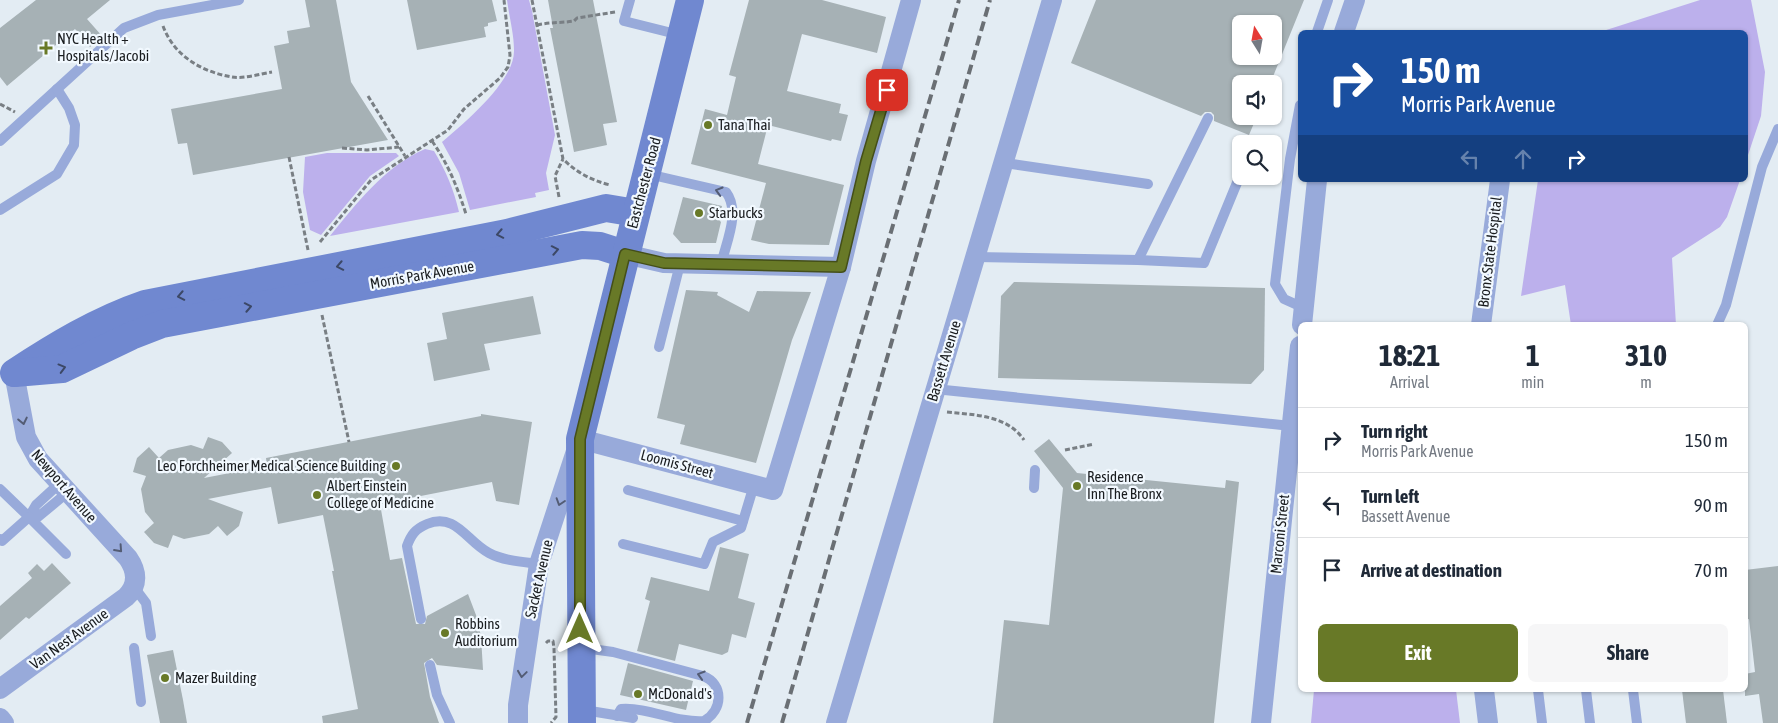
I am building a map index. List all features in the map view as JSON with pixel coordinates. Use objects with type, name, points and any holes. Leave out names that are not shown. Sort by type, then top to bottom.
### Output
[{"type":"main road","name":"Eastchester Road","points":[[581,716],[580,439],[690,0]]},
{"type":"main road","name":"Morris Park Avenue","points":[[7,374],[52,347],[117,314],[145,304],[507,233],[606,208],[636,213]]},
{"type":"main road","name":"Morris Park Avenue","points":[[7,374],[62,369],[131,336],[162,324],[301,296],[582,245],[600,246],[625,254]]},
{"type":"street","points":[[841,267],[866,161],[911,0]]},
{"type":"street","name":"Bassett Avenue","points":[[836,723],[935,389],[1005,163],[1052,0]]},
{"type":"street","points":[[1345,30],[1354,0]]},
{"type":"street","points":[[1303,316],[1317,182]]},
{"type":"street","name":"Bronx State Hospital","points":[[1482,322],[1500,182]]},
{"type":"street","name":"Morris Park Avenue","points":[[625,254],[649,261],[680,264],[841,267]]},
{"type":"street","name":"Loomis Street","points":[[580,439],[773,490],[841,267]]},
{"type":"street","name":"Marconi Street","points":[[1261,723],[1294,459],[1292,426],[1298,366]]},
{"type":"street","name":"Newport Avenue","points":[[7,374],[29,445],[64,488],[132,563],[135,575],[134,587]]},
{"type":"street","name":"Sacket Avenue","points":[[518,723],[519,696],[539,564],[580,439]]},
{"type":"street","name":"Van Nest Avenue","points":[[0,689],[126,597],[134,587]]},
{"type":"street","points":[[1484,692],[1488,723]]},
{"type":"street","points":[[0,718],[4,723]]},
{"type":"lane","points":[[0,141],[124,28],[158,15],[239,0]]},
{"type":"lane","points":[[630,0],[624,22],[681,35]]},
{"type":"lane","points":[[1317,30],[1328,0]]},
{"type":"lane","points":[[0,210],[57,174],[74,145],[75,125],[70,108],[57,89]]},
{"type":"lane","points":[[1298,116],[1290,159],[1275,284],[1284,299],[1303,316]]},
{"type":"lane","points":[[1138,260],[1208,118]]},
{"type":"lane","points":[[1718,322],[1726,305],[1762,168],[1778,129]]},
{"type":"lane","points":[[1005,163],[1148,184]]},
{"type":"lane","points":[[646,173],[726,192],[733,201],[734,212],[720,265]]},
{"type":"lane","points":[[976,257],[1204,262],[1236,185]]},
{"type":"lane","points":[[659,347],[680,264]]},
{"type":"lane","points":[[935,389],[1292,426]]},
{"type":"lane","points":[[1034,488],[1035,470]]},
{"type":"lane","points":[[623,544],[704,564],[713,542],[741,528],[754,485]]},
{"type":"lane","points":[[0,539],[2,541],[29,517],[36,505],[64,488]]},
{"type":"lane","points":[[0,489],[66,554]]},
{"type":"lane","points":[[628,490],[744,521]]},
{"type":"lane","points":[[421,619],[407,546],[411,536],[420,527],[440,521],[452,523],[476,545],[491,554],[539,564]]},
{"type":"lane","points":[[134,587],[146,603],[151,636]]},
{"type":"lane","points":[[134,648],[141,702]]},
{"type":"lane","points":[[580,648],[613,652],[703,676],[712,679],[718,687],[718,703],[714,711],[704,721],[683,719],[640,709],[621,709],[617,716]]},
{"type":"lane","points":[[430,665],[438,695],[450,723]]},
{"type":"lane","points":[[1538,692],[1542,723]]},
{"type":"lane","points":[[1586,692],[1590,723]]},
{"type":"lane","points":[[1633,692],[1637,723]]},
{"type":"lane","points":[[581,716],[633,718]]},
{"type":"path","points":[[320,242],[367,184],[405,156],[448,130],[464,108],[493,87],[508,67],[510,46],[504,0]]},
{"type":"path","points":[[532,0],[563,159],[555,176],[558,197]]},
{"type":"path","points":[[537,25],[558,21],[562,23],[574,21],[577,18],[614,11],[624,22]]},
{"type":"path","points":[[158,15],[165,34],[176,50],[189,61],[207,70],[234,78],[272,72]]},
{"type":"path","points":[[368,96],[405,156]]},
{"type":"path","points":[[432,141],[446,161],[456,182],[466,214]]},
{"type":"path","points":[[342,148],[367,150],[399,147]]},
{"type":"path","points":[[289,157],[309,253]]},
{"type":"path","points":[[563,159],[576,171],[596,182],[612,185]]},
{"type":"path","points":[[320,309],[349,442]]},
{"type":"path","points":[[929,410],[995,418],[1013,426],[1024,440]]},
{"type":"path","points":[[1065,450],[1094,444]]},
{"type":"path","points":[[545,652],[548,641],[553,642],[556,717],[551,723]]},
{"type":"shaded area","points":[[507,0],[529,0],[532,11],[555,135],[546,173],[549,190],[535,193],[536,197],[470,210],[459,173],[442,142],[487,100],[506,75],[512,62],[514,44]]},
{"type":"shaded area","points":[[1700,0],[1751,0],[1765,72],[1761,116],[1748,155],[1748,30],[1606,30]]},
{"type":"shaded area","points":[[425,149],[434,151],[438,158],[452,188],[459,212],[330,236],[361,199],[384,176],[410,157]]},
{"type":"shaded area","points":[[327,153],[396,153],[399,156],[370,176],[321,235],[310,230],[303,192],[305,157]]},
{"type":"shaded area","points":[[1538,182],[1739,182],[1727,217],[1720,227],[1672,258],[1676,322],[1571,322],[1565,285],[1521,296]]},
{"type":"shaded area","points":[[1314,692],[1456,692],[1460,723],[1311,723]]},
{"type":"building","points":[[36,0],[110,0],[87,19],[102,36],[90,47],[75,29],[7,86],[0,77],[0,28]]},
{"type":"building","points":[[305,0],[336,0],[351,82],[388,140],[193,175],[187,143],[178,144],[171,109],[282,89],[274,46],[289,43],[287,31],[310,27]]},
{"type":"building","points":[[407,0],[492,0],[497,21],[488,23],[488,26],[484,27],[486,37],[417,50]]},
{"type":"building","points":[[548,0],[593,0],[617,122],[603,124],[607,145],[574,152],[550,28],[553,28]]},
{"type":"building","points":[[749,0],[822,0],[886,17],[877,53],[802,34],[787,91],[841,104],[839,113],[848,115],[841,141],[832,139],[831,141],[768,125],[758,164],[844,185],[829,245],[769,244],[751,240],[766,183],[691,164],[705,109],[727,115],[736,77],[729,75]]},
{"type":"building","points":[[1096,0],[1304,0],[1282,54],[1282,15],[1232,15],[1232,65],[1278,65],[1274,75],[1232,75],[1232,125],[1253,125],[1249,135],[1214,121],[1214,115],[1211,112],[1205,112],[1201,116],[1071,63]]},
{"type":"building","name":"Starbucks","points":[[683,197],[722,206],[719,220],[721,222],[716,243],[681,243],[673,234]]},
{"type":"building","points":[[1014,282],[1265,288],[1264,370],[1251,384],[998,378],[1001,296]]},
{"type":"building","points":[[686,290],[718,292],[717,295],[749,312],[757,291],[811,292],[792,340],[756,463],[680,444],[685,425],[657,418]]},
{"type":"building","points":[[533,296],[541,334],[484,344],[490,370],[434,381],[427,343],[447,339],[442,313]]},
{"type":"building","points":[[481,414],[532,422],[519,505],[496,501],[492,482],[380,504],[390,560],[402,558],[416,624],[425,624],[427,616],[468,594],[476,615],[481,636],[483,670],[437,665],[432,658],[424,663],[430,697],[439,723],[323,723],[322,716],[358,709],[323,515],[278,524],[271,487],[208,499],[243,512],[239,526],[227,536],[218,526],[209,534],[184,539],[173,535],[168,548],[154,543],[144,532],[154,523],[145,512],[141,489],[146,476],[133,472],[137,458],[149,447],[159,458],[168,450],[191,445],[203,449],[208,437],[222,442],[232,453],[204,478],[267,466],[266,458],[481,416]]},
{"type":"building","points":[[1049,439],[1077,473],[1225,488],[1226,480],[1239,482],[1214,723],[993,723],[1004,620],[1049,625],[1063,488],[1034,451]]},
{"type":"building","points":[[720,547],[749,554],[738,598],[755,603],[746,638],[732,634],[728,652],[722,655],[679,644],[675,661],[637,651],[650,601],[645,599],[651,577],[709,591]]},
{"type":"building","points":[[52,563],[71,583],[29,619],[26,617],[0,640],[0,606],[32,578],[28,573],[37,564],[44,571]]},
{"type":"building","points":[[1778,566],[1778,723],[1763,723],[1759,694],[1745,696],[1745,692],[1748,692],[1748,673],[1755,672],[1748,619],[1748,570]]},
{"type":"building","name":"Mazer Building","points":[[173,650],[187,723],[160,723],[147,655]]},
{"type":"building","points":[[628,663],[693,681],[686,710],[620,695]]},
{"type":"building","points":[[1682,692],[1723,692],[1727,723],[1686,723]]},
{"type":"railway","points":[[747,723],[959,0]]},
{"type":"railway","points":[[782,723],[990,0]]},
{"type":"place","name":"NYC Health + Hospitals/Jacobi","points":[[46,48]]},
{"type":"place","name":"Tana Thai","points":[[708,125]]},
{"type":"place","name":"Starbucks","points":[[699,213]]},
{"type":"place","name":"Leo Forchheimer Medical Science Building","points":[[396,466]]},
{"type":"place","name":"Residence Inn The Bronx","points":[[1077,486]]},
{"type":"place","name":"Albert Einstein College of Medicine","points":[[317,495]]},
{"type":"place","name":"Robbins Auditorium","points":[[445,633]]},
{"type":"place","name":"Mazer Building","points":[[165,678]]},
{"type":"place","name":"McDonald's","points":[[638,694]]},
{"type":"route","points":[[580,629],[580,439],[625,254],[649,261],[680,264],[841,267],[866,161],[887,90]]}]
